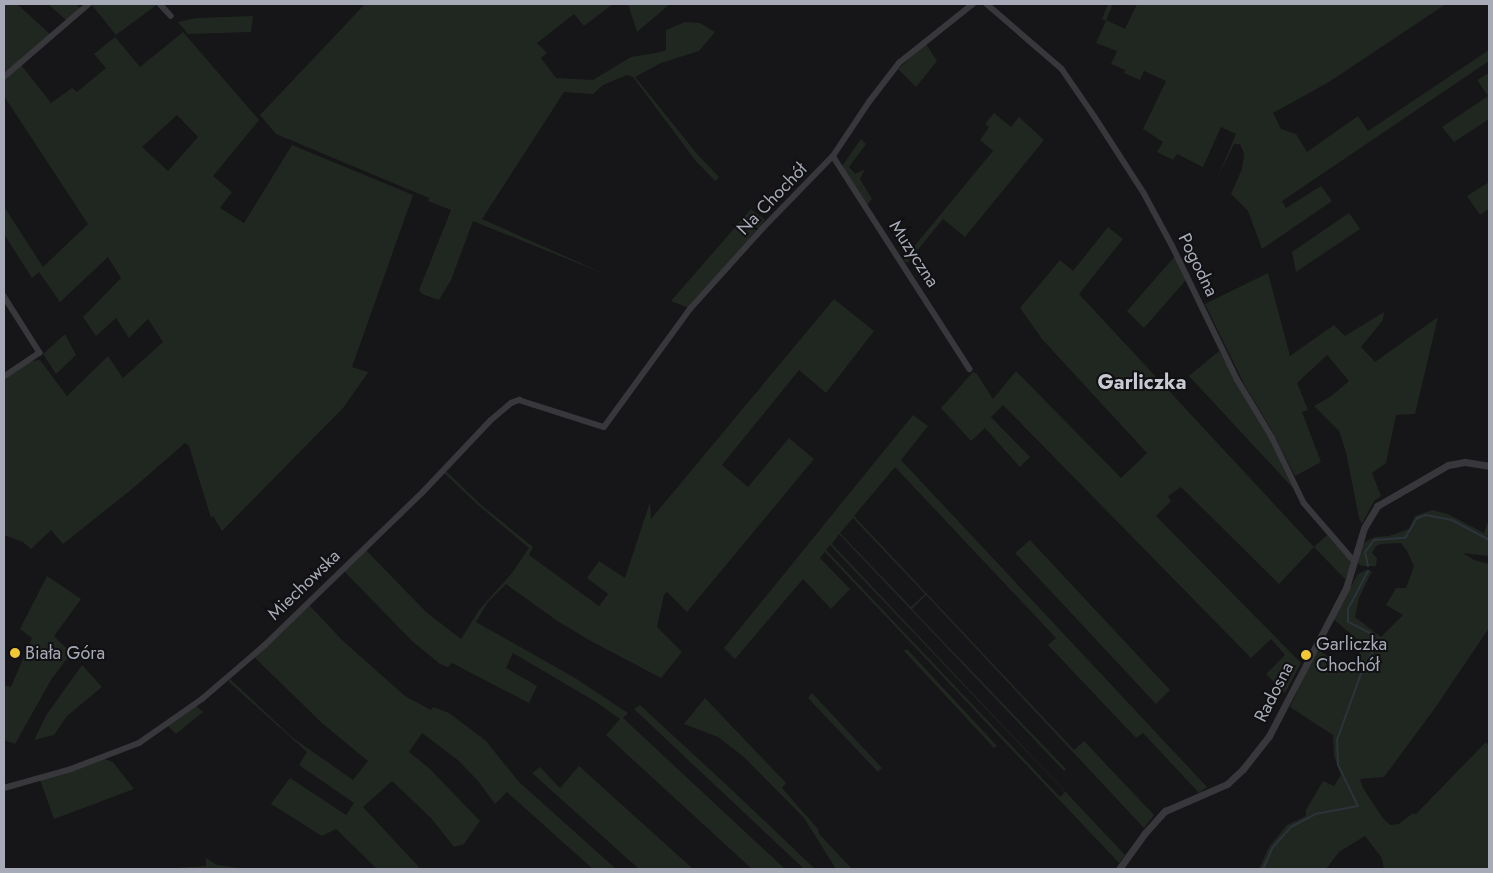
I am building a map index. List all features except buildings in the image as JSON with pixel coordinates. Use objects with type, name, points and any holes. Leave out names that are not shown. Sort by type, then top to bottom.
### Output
[{"type":"street","points":[[4,76],[89,4]]},
{"type":"street","points":[[160,4],[171,16]]},
{"type":"street","name":"Na Chochół","points":[[604,427],[690,309],[762,229],[833,156],[874,96],[899,64],[973,4]]},
{"type":"street","name":"Pogodna","points":[[987,4],[1062,69],[1091,110],[1144,193],[1172,245],[1237,379],[1272,437],[1304,503],[1354,561]]},
{"type":"street","name":"Muzyczna","points":[[833,156],[970,369]]},
{"type":"street","points":[[4,296],[40,353],[4,376]]},
{"type":"street","name":"Miechowska","points":[[4,788],[71,769],[139,743],[202,699],[265,645],[422,493],[491,420],[511,403],[519,400],[604,427]]},
{"type":"street","name":"Radosna","points":[[1119,869],[1145,833],[1165,811],[1227,784],[1243,769],[1260,748],[1275,724],[1346,588],[1369,517],[1380,504],[1448,465],[1465,462],[1489,466]]},
{"type":"shaded area","points":[[4,4],[17,4],[51,35],[18,61],[51,103],[72,88],[77,92],[106,68],[94,54],[115,37],[140,67],[183,32],[259,120],[213,176],[232,192],[220,208],[244,223],[292,145],[413,195],[352,367],[368,372],[367,374],[343,408],[222,531],[213,516],[211,518],[189,446],[185,443],[132,489],[63,544],[51,530],[31,549],[23,542],[4,535],[4,378],[31,361],[40,360],[67,396],[108,356],[123,378],[163,342],[148,319],[129,338],[116,318],[96,336],[83,317],[121,278],[108,257],[60,302],[39,272],[32,278],[4,234],[5,208],[43,267],[88,224],[4,96]],"holes":[[[177,115],[198,137],[168,171],[142,147]]]},
{"type":"shaded area","points":[[48,4],[76,4],[81,9],[67,21]]},
{"type":"shaded area","points":[[91,4],[158,4],[116,35]]},
{"type":"shaded area","points":[[365,4],[613,4],[584,26],[574,14],[537,43],[547,53],[541,58],[556,78],[593,80],[631,57],[666,50],[666,30],[685,22],[700,23],[715,32],[699,51],[661,63],[635,77],[698,155],[719,177],[715,181],[695,160],[633,77],[627,75],[603,85],[593,94],[564,92],[482,219],[607,275],[473,221],[451,280],[439,300],[422,294],[419,290],[451,210],[428,201],[429,198],[276,134],[260,115]]},
{"type":"shaded area","points":[[628,4],[670,4],[637,32]]},
{"type":"shaded area","points":[[1108,4],[1113,4],[1106,20],[1125,29],[1137,4],[1446,4],[1329,82],[1273,113],[1281,129],[1296,134],[1307,152],[1358,116],[1368,131],[1489,50],[1489,61],[1282,201],[1286,208],[1321,186],[1332,201],[1262,249],[1248,211],[1231,194],[1242,169],[1244,154],[1240,144],[1234,144],[1217,179],[1236,134],[1221,127],[1203,167],[1177,154],[1173,160],[1157,152],[1163,142],[1143,129],[1166,81],[1144,71],[1140,80],[1124,73],[1125,70],[1111,64],[1117,51],[1096,43],[1106,21],[1102,19]]},
{"type":"shaded area","points":[[253,16],[251,32],[188,34],[178,22],[196,18]]},
{"type":"shaded area","points":[[926,44],[937,61],[916,87],[898,69]]},
{"type":"shaded area","points":[[1489,73],[1489,119],[1454,142],[1442,127],[1488,96],[1477,80]]},
{"type":"shaded area","points":[[994,113],[1011,127],[1019,117],[1044,140],[965,237],[943,219],[907,263],[903,260],[993,151],[980,140],[989,127],[985,124]]},
{"type":"shaded area","points":[[861,139],[866,144],[849,167],[855,174],[865,169],[860,179],[872,199],[867,205],[842,166]]},
{"type":"shaded area","points":[[1489,182],[1489,209],[1480,215],[1467,196]]},
{"type":"shaded area","points":[[751,209],[765,220],[689,308],[671,301]]},
{"type":"shaded area","points":[[1349,213],[1360,229],[1296,272],[1292,252]]},
{"type":"shaded area","points":[[1108,227],[1123,239],[1079,294],[1314,547],[1279,584],[1181,487],[1168,496],[1171,501],[1156,516],[1301,663],[1285,693],[1266,674],[1285,655],[1271,639],[1251,658],[1003,405],[991,417],[1030,457],[1020,467],[985,428],[971,441],[941,408],[973,372],[977,374],[993,399],[1016,371],[1121,478],[1147,453],[1042,339],[1020,308],[1060,260],[1073,271]]},
{"type":"shaded area","points":[[1175,256],[1186,280],[1144,328],[1127,311]]},
{"type":"shaded area","points":[[1268,273],[1290,356],[1334,325],[1345,336],[1384,312],[1383,320],[1361,347],[1375,362],[1438,317],[1415,414],[1396,415],[1386,463],[1372,473],[1381,496],[1374,501],[1362,524],[1359,518],[1346,452],[1339,431],[1314,406],[1330,397],[1349,381],[1327,355],[1297,383],[1308,410],[1302,412],[1321,462],[1295,476],[1271,429],[1244,384],[1205,304]]},
{"type":"shaded area","points":[[834,299],[874,331],[826,393],[799,370],[722,465],[748,487],[789,438],[814,459],[687,612],[667,592],[664,595],[657,627],[682,652],[661,678],[589,640],[556,620],[506,584],[488,602],[476,622],[575,678],[628,713],[623,718],[785,869],[752,869],[606,735],[620,719],[596,702],[513,653],[506,668],[537,686],[529,703],[452,663],[448,667],[440,664],[412,641],[343,570],[365,549],[426,612],[461,639],[479,610],[512,573],[529,548],[478,505],[444,473],[446,471],[480,504],[533,547],[529,555],[599,606],[608,594],[587,578],[599,561],[625,578],[650,502],[651,519]]},
{"type":"shaded area","points":[[65,334],[76,355],[56,374],[43,354]]},
{"type":"shaded area","points":[[1219,351],[1270,439],[1293,488],[1189,376]]},
{"type":"shaded area","points":[[913,415],[928,426],[901,460],[1207,787],[1199,793],[1143,733],[1136,738],[1048,645],[1056,638],[895,467],[854,516],[1074,750],[1084,741],[1154,815],[1144,828],[926,595],[912,609],[1066,769],[1064,771],[839,534],[832,544],[1125,855],[1119,863],[825,552],[820,558],[850,589],[831,609],[803,579],[735,659],[724,648]],"holes":[[[853,518],[925,594],[911,607],[840,533]],[[830,545],[1065,792],[1060,797],[826,550]]]},
{"type":"shaded area","points":[[1432,510],[1448,514],[1484,533],[1489,519],[1489,556],[1463,553],[1474,560],[1489,564],[1489,628],[1435,708],[1384,777],[1360,779],[1363,788],[1382,817],[1390,825],[1399,824],[1413,813],[1416,814],[1486,742],[1489,747],[1489,869],[1384,869],[1382,858],[1365,836],[1339,852],[1326,869],[1259,869],[1269,847],[1287,825],[1306,816],[1306,810],[1323,781],[1334,786],[1341,775],[1334,756],[1333,735],[1290,707],[1317,649],[1353,673],[1363,644],[1332,618],[1358,574],[1366,570],[1372,571],[1359,598],[1355,617],[1381,637],[1403,615],[1386,605],[1396,588],[1406,588],[1414,566],[1407,551],[1401,543],[1381,544],[1376,546],[1372,553],[1377,558],[1376,566],[1361,566],[1357,562],[1363,543],[1375,537],[1389,536],[1409,529],[1415,516]]},
{"type":"shaded area","points":[[1327,535],[1350,559],[1351,566],[1345,579],[1314,547]]},
{"type":"shaded area","points":[[1030,540],[1170,690],[1156,704],[1015,553]]},
{"type":"shaded area","points":[[47,576],[81,599],[54,636],[71,653],[51,680],[15,744],[4,740],[4,685],[11,687],[32,638],[20,629]]},
{"type":"shaded area","points":[[308,604],[343,641],[405,696],[431,710],[433,707],[449,713],[486,741],[519,782],[616,869],[593,869],[507,792],[495,804],[478,781],[459,761],[422,733],[409,752],[429,768],[480,821],[464,844],[454,847],[431,818],[392,781],[363,807],[419,867],[417,869],[377,869],[336,829],[322,836],[271,804],[290,778],[346,815],[354,803],[299,765],[307,752],[228,681],[230,679],[293,738],[353,780],[368,761],[323,724],[254,657]]},
{"type":"shaded area","points":[[907,649],[997,746],[994,748],[904,651]]},
{"type":"shaded area","points":[[82,665],[102,687],[67,716],[54,735],[34,740],[47,714]]},
{"type":"shaded area","points":[[812,693],[882,768],[878,772],[808,698]]},
{"type":"shaded area","points":[[705,698],[786,783],[782,788],[818,829],[820,835],[852,869],[836,869],[804,818],[744,757],[718,737],[684,724]]},
{"type":"shaded area","points":[[640,705],[815,869],[804,869],[634,709]]},
{"type":"shaded area","points":[[196,706],[203,712],[176,734],[168,726]]},
{"type":"shaded area","points":[[105,759],[113,762],[134,789],[54,819],[40,780]]},
{"type":"shaded area","points":[[579,766],[693,869],[639,869],[532,773],[540,767],[560,788]]},
{"type":"shaded area","points":[[206,858],[217,865],[246,869],[161,869],[206,866]]},
{"type":"waterway","name":"Garliczka","points":[[1368,566],[1365,552],[1374,540],[1405,538],[1417,518],[1426,515],[1452,520],[1489,540]]},
{"type":"waterway","name":"Garliczka","points":[[1263,869],[1273,847],[1291,827],[1315,814],[1358,806],[1338,765],[1337,740],[1363,668],[1376,646],[1370,633],[1348,622],[1348,609],[1368,571]]},
{"type":"place","name":"Biała Góra","points":[[15,653]]},
{"type":"place","name":"Garliczka Chochół","points":[[1306,655]]},
{"type":"district","name":"Garliczka","points":[[1142,382]]}]
